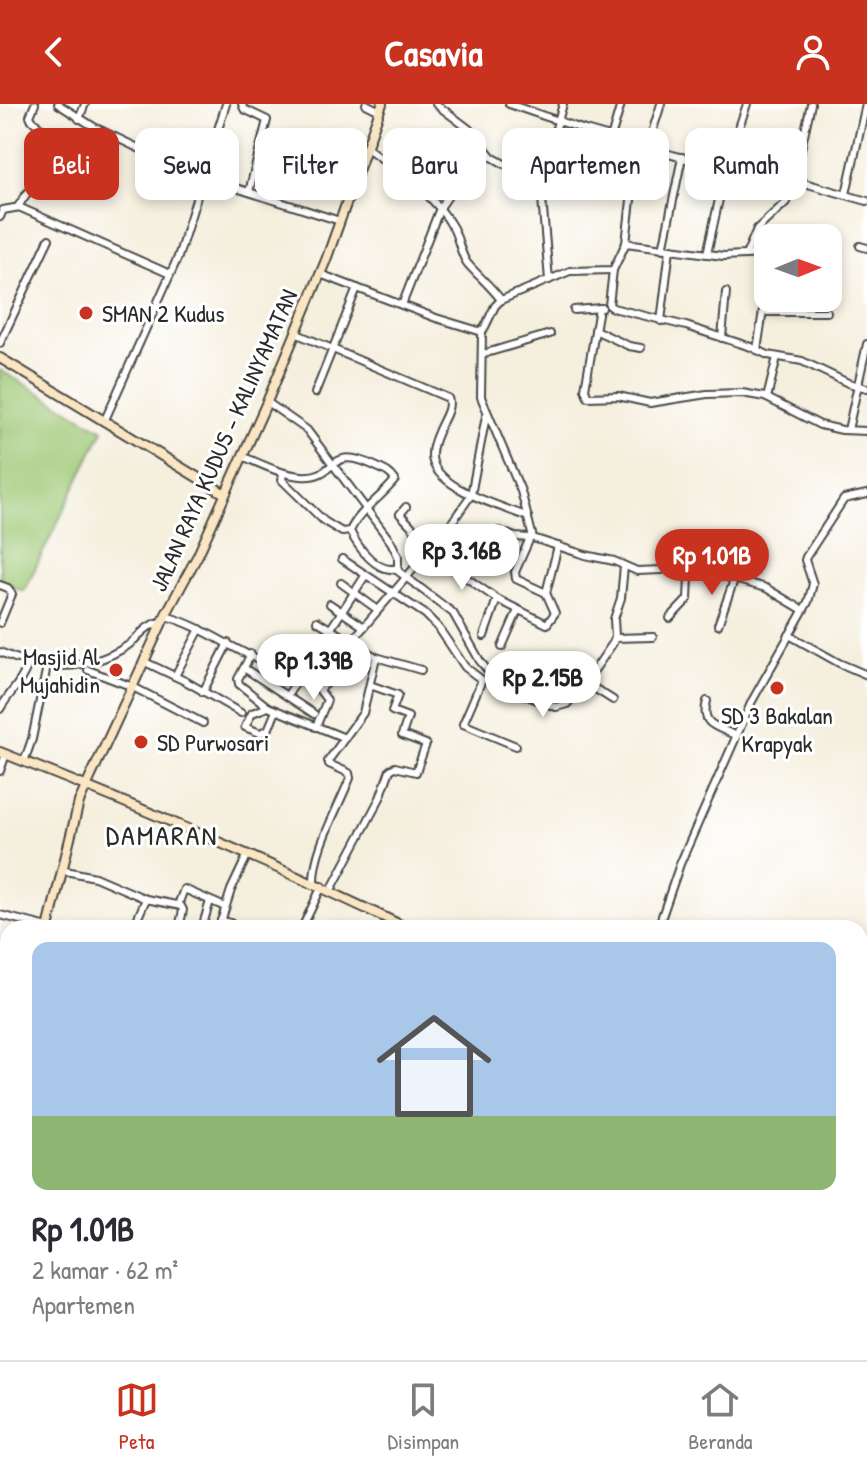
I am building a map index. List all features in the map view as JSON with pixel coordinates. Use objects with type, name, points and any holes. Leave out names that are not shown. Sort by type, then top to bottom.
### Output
[{"type":"main road","name":"JALAN RAYA KUDUS - KALINYAMATAN","points":[[367,148],[381,107]]},
{"type":"main road","name":"JALAN RAYA KUDUS - KALINYAMATAN","points":[[50,920],[74,818],[86,786],[164,619],[198,555],[267,402],[348,200]]},
{"type":"main road","points":[[0,358],[225,494]]},
{"type":"main road","points":[[3,753],[322,886],[389,920]]},
{"type":"street","points":[[20,207],[58,147],[32,120],[30,116],[35,104]]},
{"type":"street","points":[[58,104],[79,119],[135,146]]},
{"type":"street","points":[[79,119],[85,104]]},
{"type":"street","points":[[219,128],[226,104]]},
{"type":"street","points":[[242,104],[247,111],[267,120],[265,128]]},
{"type":"street","points":[[366,104],[381,107]]},
{"type":"street","points":[[436,104],[468,128]]},
{"type":"street","points":[[509,104],[578,128]]},
{"type":"street","points":[[556,128],[563,104]]},
{"type":"street","points":[[614,128],[621,104]]},
{"type":"street","points":[[653,128],[661,104]]},
{"type":"street","points":[[738,128],[747,104]]},
{"type":"street","points":[[805,128],[811,104]]},
{"type":"street","points":[[846,194],[866,104]]},
{"type":"street","points":[[367,148],[411,181],[440,208],[454,229],[466,261],[501,300]]},
{"type":"street","points":[[669,153],[685,158]]},
{"type":"street","points":[[661,321],[666,249],[682,157]]},
{"type":"street","points":[[249,192],[255,170]]},
{"type":"street","points":[[807,184],[867,201]]},
{"type":"street","points":[[239,189],[340,221]]},
{"type":"street","points":[[104,422],[170,274],[197,200]]},
{"type":"street","points":[[402,305],[445,200]]},
{"type":"street","points":[[543,200],[549,280]]},
{"type":"street","points":[[609,306],[613,270],[626,243],[631,200]]},
{"type":"street","points":[[707,254],[719,200]]},
{"type":"street","points":[[746,255],[757,229],[787,200]]},
{"type":"street","points":[[0,217],[3,210],[20,207],[170,274]]},
{"type":"street","points":[[0,343],[49,239]]},
{"type":"street","points":[[626,243],[707,254],[754,255]]},
{"type":"street","points":[[406,507],[400,514],[448,565],[497,599],[543,623],[550,622],[555,610],[546,593],[516,579],[515,572],[531,538],[528,517],[514,474],[480,393],[482,331],[501,300],[570,271],[613,270]]},
{"type":"street","points":[[320,274],[482,331]]},
{"type":"street","points":[[315,393],[357,288]]},
{"type":"street","points":[[722,338],[726,292]]},
{"type":"street","points":[[574,310],[609,306],[686,326],[777,357],[802,361],[867,388]]},
{"type":"street","points":[[599,308],[585,389],[588,397],[618,396],[650,403],[742,393],[767,398],[820,425],[867,431]]},
{"type":"street","points":[[757,350],[764,312]]},
{"type":"street","points":[[595,330],[629,346],[641,348]]},
{"type":"street","points":[[295,333],[448,398],[450,406],[433,444],[433,463],[444,478],[471,495],[528,517]]},
{"type":"street","points":[[483,354],[550,334]]},
{"type":"street","points":[[848,430],[867,344]]},
{"type":"street","points":[[767,398],[777,357]]},
{"type":"street","points":[[267,402],[307,430],[396,551],[397,568],[453,613],[480,661],[492,676],[508,687],[556,707],[567,704],[586,683],[615,638],[614,619],[621,598],[624,566]]},
{"type":"street","points":[[316,727],[327,700],[321,688],[350,643],[446,531],[471,495],[487,413]]},
{"type":"street","points":[[242,456],[283,473],[313,476],[340,458],[359,458],[394,477],[383,495],[365,510],[350,531],[342,532],[324,521],[282,480],[283,473]]},
{"type":"street","points":[[661,920],[680,864],[737,736],[764,678],[803,610],[813,584],[806,557],[844,499],[867,494]]},
{"type":"street","points":[[350,531],[367,555],[383,569],[390,571],[397,568]]},
{"type":"street","points":[[499,531],[637,571],[659,571],[670,556],[690,555],[699,558],[709,570],[766,588],[803,610]]},
{"type":"street","points":[[722,576],[729,539]]},
{"type":"street","points":[[546,593],[558,546]]},
{"type":"street","points":[[670,618],[688,599],[690,555]]},
{"type":"street","points":[[342,559],[425,614],[438,627],[465,667],[481,679],[463,724],[516,746]]},
{"type":"street","points":[[287,696],[365,576]]},
{"type":"street","points":[[718,625],[734,580]]},
{"type":"street","points":[[341,583],[378,610]]},
{"type":"street","points":[[0,585],[12,594],[0,623]]},
{"type":"street","points":[[484,636],[497,599]]},
{"type":"street","points":[[330,604],[364,627]]},
{"type":"street","points":[[502,647],[518,610]]},
{"type":"street","points":[[0,652],[28,663],[77,665],[101,659],[127,646],[151,624],[164,619],[186,621],[273,665],[290,668],[321,688]]},
{"type":"street","points":[[317,621],[376,657],[421,670]]},
{"type":"street","points":[[175,676],[200,629]]},
{"type":"street","points":[[789,635],[867,675]]},
{"type":"street","points":[[615,638],[653,637]]},
{"type":"street","points":[[299,642],[338,666]]},
{"type":"street","points":[[203,692],[228,643]]},
{"type":"street","points":[[251,654],[238,683],[268,707],[345,738]]},
{"type":"street","points":[[322,886],[314,871],[318,855],[350,778],[349,773],[327,762],[363,713],[376,657]]},
{"type":"street","points":[[145,662],[241,713]]},
{"type":"street","points":[[0,709],[16,683],[25,675],[28,663]]},
{"type":"street","points":[[24,762],[32,739],[47,666]]},
{"type":"street","points":[[244,668],[314,714]]},
{"type":"street","points":[[88,670],[133,687],[203,723]]},
{"type":"street","points":[[586,683],[613,700]]},
{"type":"street","points":[[306,920],[322,886],[380,798],[390,770],[395,767],[416,772],[426,744],[402,735],[408,717],[392,711],[398,695],[370,685]]},
{"type":"street","points":[[707,701],[705,716],[708,722],[737,736]]},
{"type":"street","points":[[268,707],[252,713],[245,727],[260,733],[268,730],[276,711]]},
{"type":"street","points":[[0,771],[3,753]]},
{"type":"street","points":[[221,920],[248,854]]},
{"type":"street","points":[[61,870],[95,877],[146,899],[183,907],[181,920]]},
{"type":"street","points":[[178,905],[184,889],[225,907]]},
{"type":"street","points":[[137,920],[146,899]]},
{"type":"street","points":[[204,920],[210,901]]},
{"type":"green space","points":[[0,370],[103,430],[24,591],[0,582]]},
{"type":"place","name":"SMAN 2 Kudus","points":[[86,313]]},
{"type":"place","name":"Masjid Al Mujahidin","points":[[116,670]]},
{"type":"place","name":"SD 3 Bakalan Krapyak","points":[[777,688]]},
{"type":"place","name":"SD Purwosari","points":[[141,742]]},
{"type":"district","name":"DAMARAN","points":[[162,835]]}]
